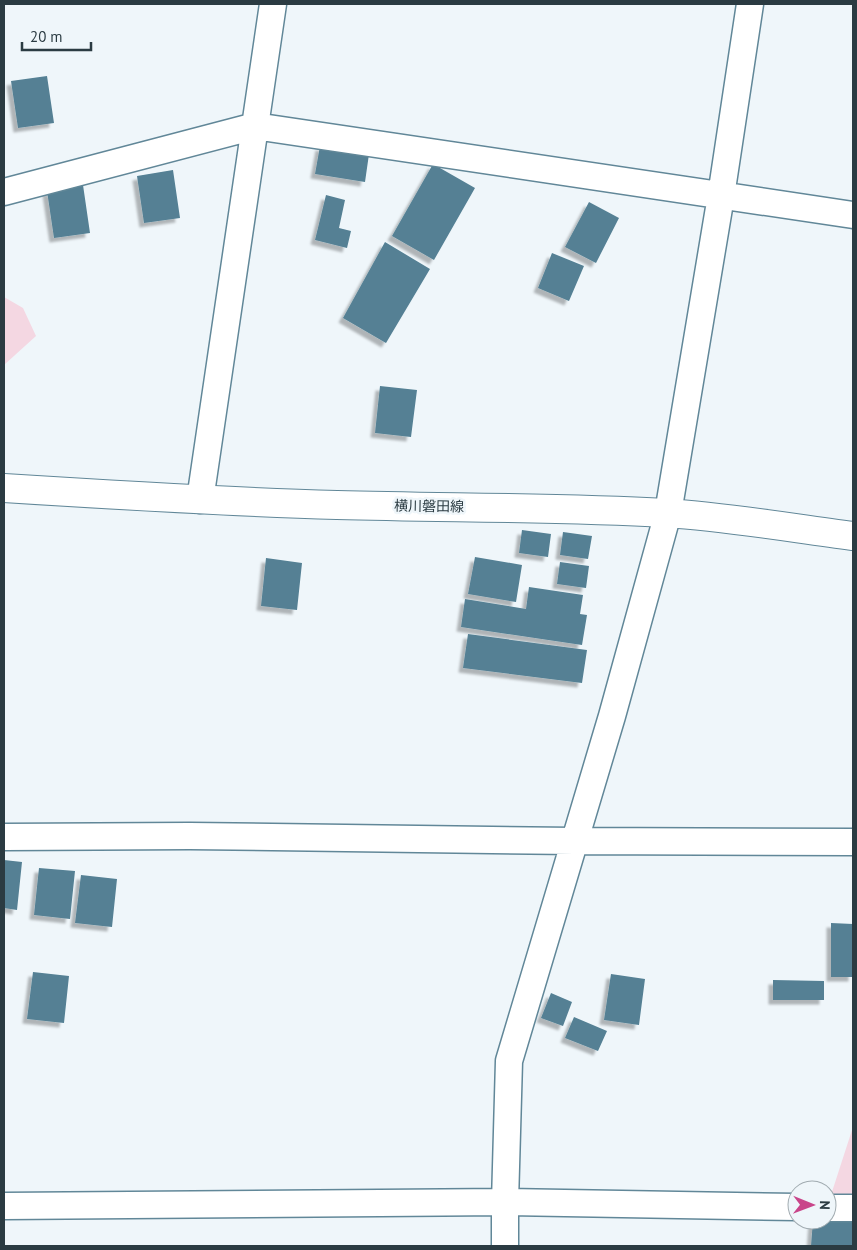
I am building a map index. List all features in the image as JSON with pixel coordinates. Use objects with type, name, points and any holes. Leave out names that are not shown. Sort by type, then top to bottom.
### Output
[{"type":"main road","name":"横川磐田線","points":[[4,488],[200,500],[668,513],[853,536]]},
{"type":"street","points":[[200,500],[273,4]]},
{"type":"street","points":[[505,1246],[509,1061],[612,716],[668,513],[750,4]]},
{"type":"street","points":[[4,192],[255,126],[853,215]]},
{"type":"street","points":[[4,837],[190,836],[574,841],[853,842]]},
{"type":"street","points":[[4,1206],[505,1202],[787,1207]]},
{"type":"street","points":[[837,1208],[853,1208]]},
{"type":"shaded area","points":[[4,297],[23,308],[36,336],[4,365]]},
{"type":"shaded area","points":[[853,1127],[853,1198],[837,1198],[836,1180]]},
{"type":"building","points":[[47,76],[54,123],[18,128],[11,81]]},
{"type":"building","points":[[320,146],[369,154],[365,182],[315,174]]},
{"type":"building","points":[[433,164],[475,188],[434,260],[392,236]]},
{"type":"building","points":[[173,170],[180,218],[144,223],[137,176]]},
{"type":"building","points":[[83,185],[90,233],[54,238],[47,191]]},
{"type":"building","points":[[326,195],[345,200],[339,228],[351,231],[347,248],[315,240]]},
{"type":"building","points":[[589,202],[619,218],[596,263],[565,247]]},
{"type":"building","points":[[385,242],[430,269],[386,343],[343,318]]},
{"type":"building","points":[[552,253],[584,266],[569,301],[538,288]]},
{"type":"building","points":[[380,386],[417,390],[411,437],[375,433]]},
{"type":"building","points":[[522,530],[551,534],[548,557],[519,553]]},
{"type":"building","points":[[563,532],[592,536],[588,559],[560,555]]},
{"type":"building","points":[[475,557],[522,565],[516,602],[468,594]]},
{"type":"building","points":[[266,558],[302,563],[297,610],[261,606]]},
{"type":"building","points":[[560,562],[589,566],[586,588],[557,584]]},
{"type":"building","points":[[529,587],[583,595],[580,614],[587,615],[582,645],[461,627],[465,599],[526,609]]},
{"type":"building","points":[[468,634],[587,650],[582,683],[463,668]]},
{"type":"building","points":[[4,860],[22,862],[17,910],[4,908]]},
{"type":"building","points":[[39,868],[75,871],[70,919],[34,915]]},
{"type":"building","points":[[81,875],[117,879],[112,927],[75,923]]},
{"type":"building","points":[[831,923],[853,924],[853,977],[831,977]]},
{"type":"building","points":[[33,972],[69,976],[64,1023],[27,1019]]},
{"type":"building","points":[[611,974],[645,979],[639,1025],[604,1020]]},
{"type":"building","points":[[773,980],[824,981],[824,1000],[773,1000]]},
{"type":"building","points":[[551,993],[572,1002],[563,1026],[541,1018]]},
{"type":"building","points":[[574,1017],[607,1031],[598,1051],[565,1038]]},
{"type":"building","points":[[853,1216],[853,1246],[811,1246],[812,1230],[837,1230],[837,1218]]}]
